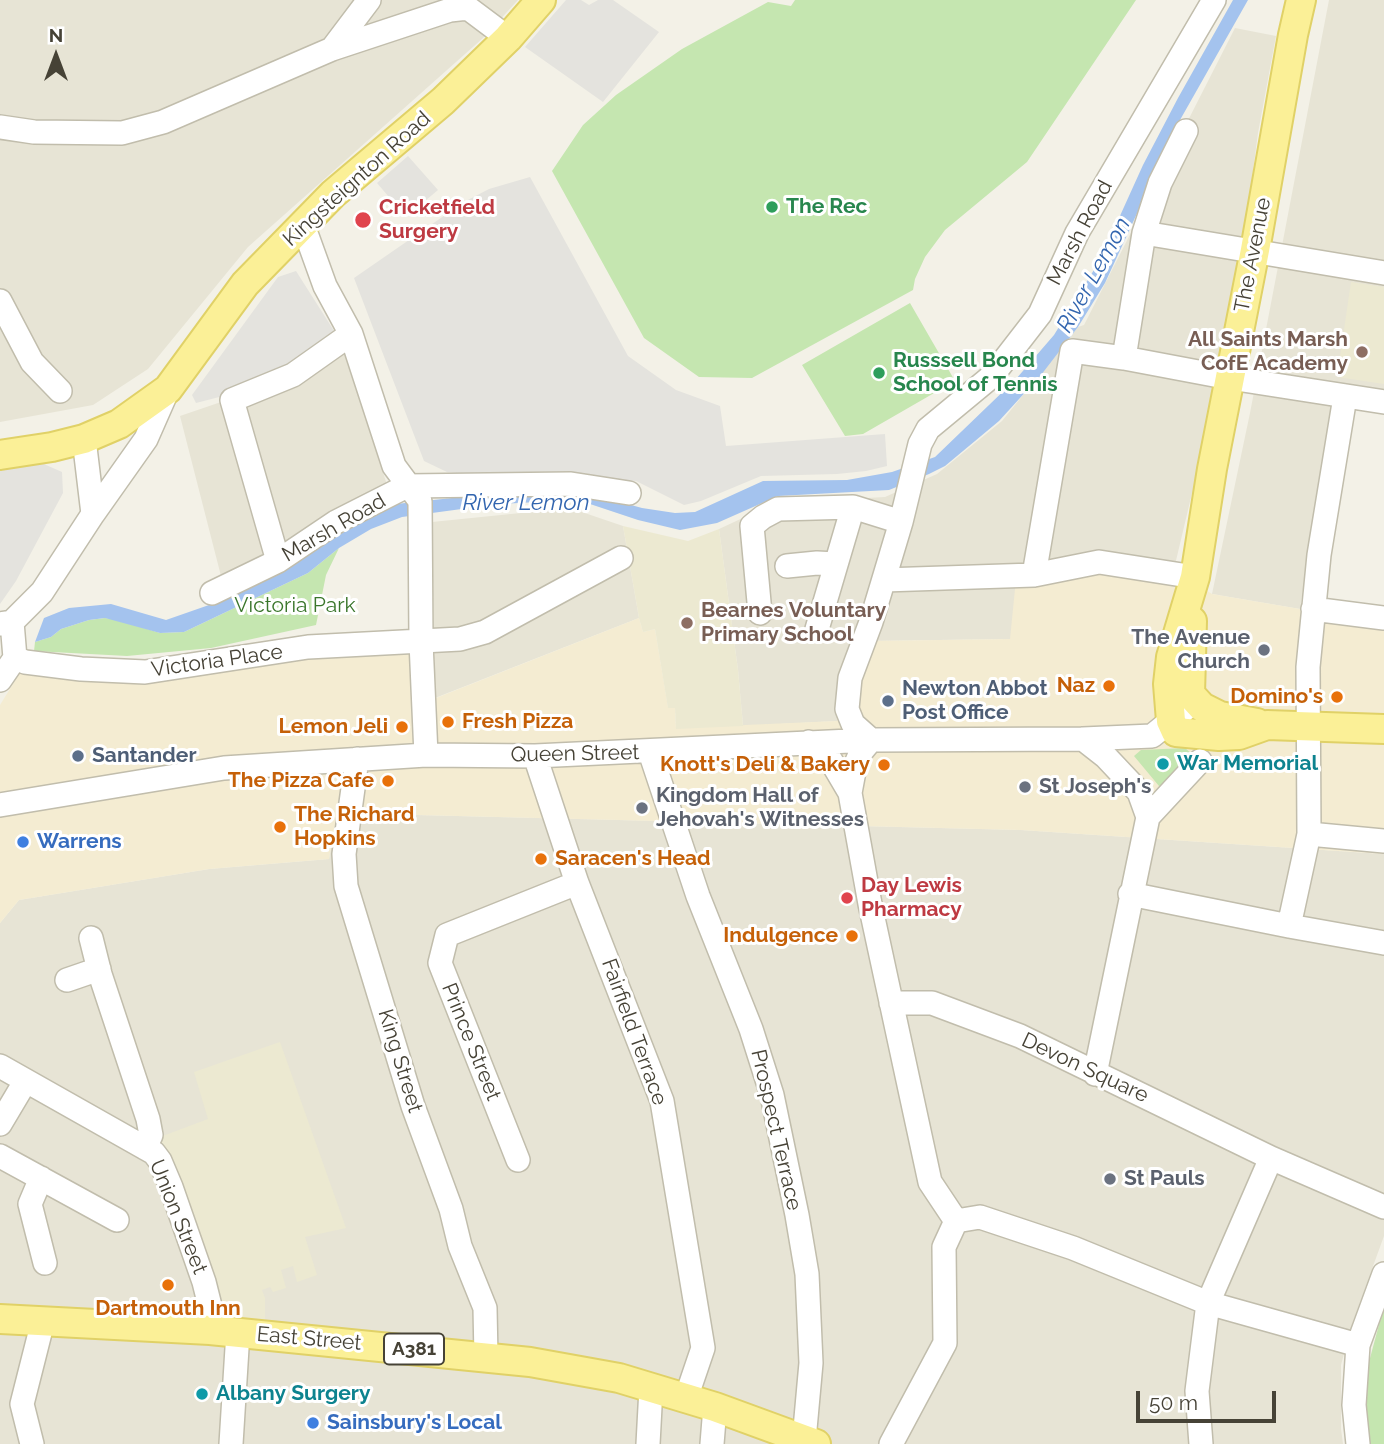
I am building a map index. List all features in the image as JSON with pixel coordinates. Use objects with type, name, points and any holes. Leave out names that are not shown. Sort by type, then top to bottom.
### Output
[{"type":"main road","name":"Kingsteignton Road","points":[[0,455],[84,439],[119,424],[168,389],[245,284],[333,194],[443,101],[508,38],[541,0]]},
{"type":"main road","name":"The Avenue","points":[[1190,694],[1194,585],[1301,0]]},
{"type":"main road","name":"The Avenue","points":[[1166,730],[1171,657],[1194,585]]},
{"type":"main road","points":[[1190,694],[1202,707],[1220,716],[1266,725]]},
{"type":"main road","name":"Queen Street","points":[[1166,730],[1219,736],[1239,735],[1266,725],[1384,729]]},
{"type":"main road","name":"East Street","points":[[0,1319],[238,1332],[486,1357],[583,1371],[715,1407],[810,1442]]},
{"type":"street","points":[[332,49],[369,0]]},
{"type":"street","name":"Marsh Road","points":[[901,522],[918,450],[928,429],[992,376],[1040,314],[1077,233],[1214,0]]},
{"type":"street","points":[[0,127],[34,132],[122,133],[163,121],[332,49],[450,10],[468,8],[508,38]]},
{"type":"street","points":[[1124,358],[1144,233],[1160,183],[1186,131]]},
{"type":"street","points":[[303,225],[325,286],[351,334],[394,466],[416,503],[426,755]]},
{"type":"street","points":[[1144,233],[1384,273]]},
{"type":"street","points":[[0,301],[32,362],[61,391]]},
{"type":"street","points":[[278,561],[232,400],[293,375],[351,334]]},
{"type":"street","points":[[1034,575],[1072,351],[1384,402]]},
{"type":"street","points":[[0,680],[15,658],[6,623],[43,592],[146,439],[168,389]]},
{"type":"street","points":[[1289,926],[1309,834],[1308,667],[1319,555],[1345,397]]},
{"type":"street","points":[[84,439],[93,514]]},
{"type":"street","name":"Marsh Road","points":[[212,593],[278,561],[336,522],[416,503],[570,484],[629,493]]},
{"type":"street","points":[[817,629],[852,507]]},
{"type":"street","points":[[760,613],[752,526],[778,509],[852,507],[901,522],[850,678],[847,709],[853,724],[870,740],[855,766],[850,793]]},
{"type":"street","name":"Victoria Place","points":[[15,658],[25,662],[81,669],[145,672],[308,647],[460,639],[485,632],[621,558]]},
{"type":"street","points":[[884,580],[1034,575],[1100,562],[1194,585]]},
{"type":"street","points":[[787,566],[836,564]]},
{"type":"street","points":[[1313,608],[1384,618]]},
{"type":"street","points":[[1166,730],[1183,712],[1190,694]]},
{"type":"street","name":"Queen Street","points":[[0,804],[224,768],[357,759],[426,755],[535,757],[870,740],[1083,739],[1166,730]]},
{"type":"street","points":[[1083,739],[1106,757],[1139,792],[1148,817]]},
{"type":"street","points":[[809,742],[830,759],[850,793],[891,1003],[930,1182],[956,1220]]},
{"type":"street","name":"Prospect Terrace","points":[[650,752],[698,896],[751,1029],[772,1095],[807,1274],[811,1363],[810,1442]]},
{"type":"street","name":"Fairfield Terrace","points":[[535,757],[577,883],[662,1101],[703,1348],[686,1398]]},
{"type":"street","name":"King Street","points":[[357,759],[344,853],[346,886],[413,1106],[451,1209],[460,1246],[485,1308],[486,1357]]},
{"type":"street","points":[[1095,1074],[1148,817],[1200,761]]},
{"type":"street","points":[[1309,834],[1384,841]]},
{"type":"street","name":"Prince Street","points":[[518,1160],[440,963],[447,935],[577,883]]},
{"type":"street","points":[[1130,894],[1384,943]]},
{"type":"street","points":[[91,938],[148,1119],[151,1135],[145,1148]]},
{"type":"street","points":[[67,980],[99,969]]},
{"type":"street","name":"Devon Square","points":[[891,1003],[932,1003],[1020,1036],[1271,1158],[1384,1207]]},
{"type":"street","name":"Union Street","points":[[0,1066],[154,1153],[160,1161],[175,1199],[204,1282],[212,1314],[210,1330]]},
{"type":"street","points":[[0,1124],[26,1082]]},
{"type":"street","points":[[0,1156],[117,1220]]},
{"type":"street","points":[[1201,1444],[1197,1391],[1208,1303],[1271,1158]]},
{"type":"street","points":[[41,1178],[30,1204],[45,1263]]},
{"type":"street","points":[[956,1220],[980,1217],[1073,1248],[1208,1303],[1358,1345]]},
{"type":"street","points":[[891,1444],[945,1343],[944,1247],[956,1220]]},
{"type":"street","points":[[1358,1444],[1354,1405],[1358,1345],[1384,1274]]},
{"type":"street","points":[[32,1444],[22,1404],[43,1321]]},
{"type":"street","points":[[231,1444],[238,1332]]},
{"type":"street","points":[[648,1444],[651,1388]]},
{"type":"street","points":[[712,1444],[715,1407]]},
{"type":"shaded area","points":[[0,0],[518,0],[483,38],[248,247],[148,369],[93,405],[0,422]]},
{"type":"shaded area","points":[[566,0],[581,0],[589,5],[598,0],[613,0],[659,32],[603,102],[525,47]]},
{"type":"shaded area","points":[[1329,0],[1384,0],[1384,402],[1333,396],[1300,609],[1212,594],[1250,413]]},
{"type":"shaded area","points":[[1235,28],[1276,36],[1258,133],[1234,316],[1174,569],[1010,639],[869,641],[837,721],[743,726],[719,529],[775,503],[885,497],[937,474],[1002,421],[1078,327],[1084,325]]},
{"type":"shaded area","points":[[408,156],[438,190],[406,217],[377,183]]},
{"type":"shaded area","points":[[530,177],[628,356],[676,390],[720,406],[726,446],[885,434],[887,466],[837,474],[761,476],[701,501],[684,505],[636,481],[475,475],[447,472],[424,461],[354,278],[464,202],[489,189]]},
{"type":"shaded area","points":[[296,271],[336,334],[305,358],[227,395],[196,403],[192,395],[278,277]]},
{"type":"shaded area","name":"All Saints Marsh CofE Academy","points":[[1351,282],[1384,287],[1384,384],[1337,377]]},
{"type":"shaded area","points":[[341,337],[387,485],[268,555],[221,576],[180,416],[221,402]]},
{"type":"shaded area","points":[[37,461],[62,472],[63,493],[16,581],[0,604],[0,465]]},
{"type":"shaded area","points":[[570,508],[623,526],[639,618],[435,698],[432,522]]},
{"type":"shaded area","name":"Bearnes Voluntary Primary School","points":[[623,526],[688,541],[719,529],[743,726],[676,729],[675,708],[668,708],[655,629],[643,632],[639,618]]},
{"type":"shaded area","points":[[1017,569],[1174,569],[1212,594],[1300,609],[1384,618],[1384,854],[1021,830],[337,813],[329,859],[209,869],[19,900],[0,923],[0,705],[24,666],[253,661],[434,651],[436,698],[639,618],[643,632],[655,629],[668,707],[675,708],[676,728],[837,721],[869,641],[1010,639]]},
{"type":"shaded area","points":[[337,813],[1021,830],[1384,854],[1384,1236],[1352,1324],[1341,1365],[1343,1444],[0,1444],[0,923],[19,900],[209,869],[329,859]]},
{"type":"shaded area","points":[[280,1042],[346,1228],[305,1237],[317,1275],[297,1282],[293,1266],[281,1270],[286,1288],[273,1292],[270,1287],[262,1290],[265,1298],[265,1324],[224,1320],[160,1137],[208,1119],[194,1072]]},
{"type":"green space","name":"The Rec","points":[[795,0],[1136,0],[1027,162],[945,230],[925,257],[913,290],[752,378],[699,377],[644,338],[552,171],[583,125],[616,95],[682,49],[768,2],[791,6]]},
{"type":"green space","name":"Russsell Bond School of Tennis","points":[[910,303],[955,381],[863,434],[845,436],[802,365]]},
{"type":"green space","name":"Victoria Park","points":[[339,548],[326,575],[316,625],[211,648],[127,656],[34,651],[35,642],[51,637],[61,629],[89,620],[118,620],[160,633],[184,632],[308,573]]},
{"type":"green space","points":[[1185,748],[1192,754],[1165,786],[1159,786],[1134,756],[1141,750]]},
{"type":"green space","points":[[1384,1306],[1384,1444],[1368,1444],[1364,1408],[1366,1373]]},
{"type":"water","name":"River Lemon","points":[[1233,0],[1248,0],[1180,120],[1105,283],[1078,327],[1041,375],[999,421],[945,466],[889,490],[778,496],[717,523],[680,530],[638,520],[578,500],[499,504],[402,517],[371,529],[339,548],[308,573],[184,632],[160,633],[105,618],[61,629],[51,637],[35,642],[44,618],[69,608],[111,604],[166,620],[209,605],[396,504],[480,495],[591,494],[642,508],[675,513],[695,512],[763,481],[847,480],[892,472],[935,457],[1016,379],[1054,335],[1100,260],[1143,165]]},
{"type":"place","name":"The Rec","points":[[772,207]]},
{"type":"place","name":"Cricketfield Surgery","points":[[363,220]]},
{"type":"place","name":"All Saints Marsh CofE Academy","points":[[1362,352]]},
{"type":"place","name":"Russsell Bond School of Tennis","points":[[879,373]]},
{"type":"place","name":"Bearnes Voluntary Primary School","points":[[687,623]]},
{"type":"place","name":"The Avenue Church","points":[[1264,650]]},
{"type":"place","name":"Naz","points":[[1109,686]]},
{"type":"place","name":"Domino's","points":[[1337,697]]},
{"type":"place","name":"Newton Abbot Post Office","points":[[888,701]]},
{"type":"place","name":"Fresh Pizza","points":[[448,722]]},
{"type":"place","name":"Lemon Jeli","points":[[402,727]]},
{"type":"place","name":"Santander","points":[[78,756]]},
{"type":"place","name":"War Memorial","points":[[1163,764]]},
{"type":"place","name":"Knott's Deli & Bakery","points":[[884,765]]},
{"type":"place","name":"The Pizza Cafe","points":[[388,781]]},
{"type":"place","name":"St Joseph's","points":[[1025,787]]},
{"type":"place","name":"Kingdom Hall of Jehovah's Witnesses","points":[[642,808]]},
{"type":"place","name":"The Richard Hopkins","points":[[280,827]]},
{"type":"place","name":"Warrens","points":[[23,842]]},
{"type":"place","name":"Saracen's Head","points":[[541,859]]},
{"type":"place","name":"Day Lewis Pharmacy","points":[[847,898]]},
{"type":"place","name":"Indulgence","points":[[852,936]]},
{"type":"place","name":"St Pauls","points":[[1110,1179]]},
{"type":"place","name":"Dartmouth Inn","points":[[168,1285]]},
{"type":"place","name":"Albany Surgery","points":[[202,1394]]},
{"type":"place","name":"Sainsbury's Local","points":[[313,1423]]}]
